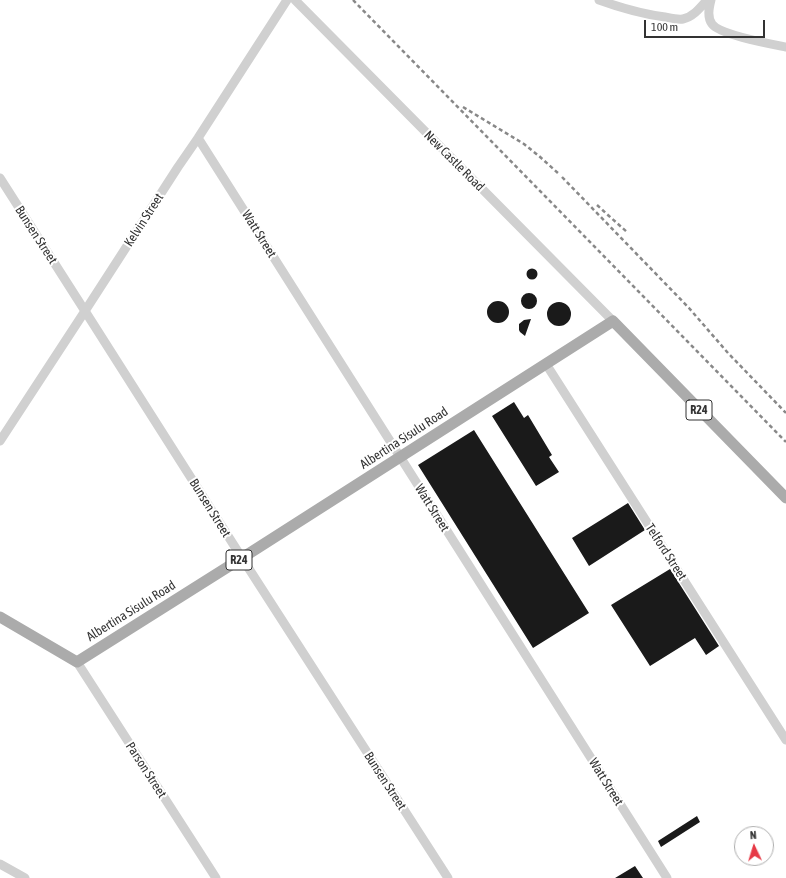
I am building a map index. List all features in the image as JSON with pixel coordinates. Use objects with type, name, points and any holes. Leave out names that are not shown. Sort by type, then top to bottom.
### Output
[{"type":"main road","name":"Albertina Sisulu Road","points":[[77,662],[612,321]]},
{"type":"main road","name":"R24","points":[[612,321],[786,498]]},
{"type":"main road","points":[[0,617],[77,662]]},
{"type":"street","name":"Kelvin Street","points":[[0,441],[287,0]]},
{"type":"street","name":"New Castle Road","points":[[295,0],[612,321]]},
{"type":"street","points":[[599,0],[651,15],[682,19],[692,15],[707,0]]},
{"type":"street","points":[[711,0],[709,16],[711,23],[719,30],[786,47]]},
{"type":"street","name":"Watt Street","points":[[198,138],[667,878]]},
{"type":"street","name":"Bunsen Street","points":[[0,178],[448,878]]},
{"type":"street","name":"Telford Street","points":[[546,364],[786,740]]},
{"type":"street","name":"Parson Street","points":[[77,662],[216,878]]},
{"type":"street","points":[[0,864],[25,878]]},
{"type":"building","points":[[530,269],[534,269],[536,270],[536,278],[530,279],[527,276],[527,272]]},
{"type":"building","points":[[526,293],[532,293],[537,298],[535,307],[532,309],[526,309],[521,304],[521,298]]},
{"type":"building","points":[[498,301],[506,304],[509,312],[506,320],[498,323],[490,320],[487,312],[490,304]]},
{"type":"building","points":[[554,302],[564,302],[571,309],[571,319],[564,326],[554,326],[547,319],[547,309]]},
{"type":"building","points":[[531,319],[525,336],[519,330],[519,324],[524,320]]},
{"type":"building","points":[[514,402],[524,418],[528,415],[552,455],[549,457],[559,472],[536,486],[492,416]]},
{"type":"building","points":[[474,430],[589,613],[533,648],[418,465]]},
{"type":"building","points":[[628,503],[645,530],[589,566],[572,538]]},
{"type":"building","points":[[670,569],[719,646],[706,655],[695,638],[650,666],[611,605]]},
{"type":"building","points":[[697,816],[700,822],[661,847],[658,841]]},
{"type":"building","points":[[635,866],[643,878],[615,878]]},
{"type":"railway","points":[[353,0],[786,442]]},
{"type":"railway","points":[[463,107],[524,144],[559,174]]},
{"type":"railway","points":[[562,177],[689,308],[728,353],[786,413]]},
{"type":"railway","points":[[597,205],[627,232]]}]
